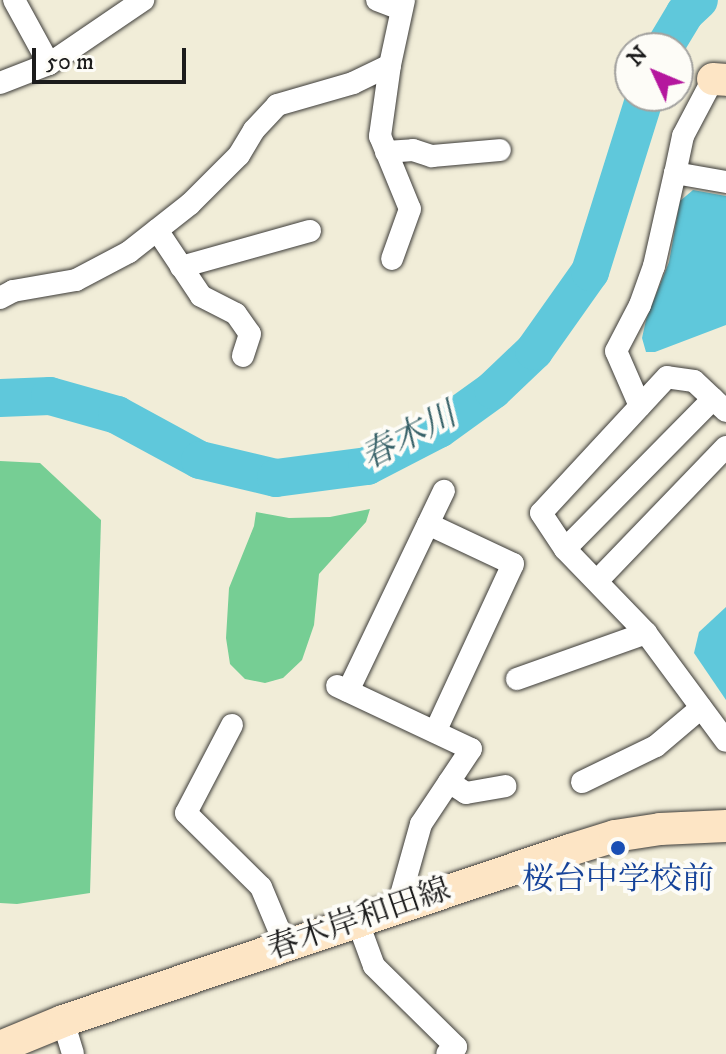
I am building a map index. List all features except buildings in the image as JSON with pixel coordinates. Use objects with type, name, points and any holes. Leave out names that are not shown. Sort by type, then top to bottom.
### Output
[{"type":"main road","name":"春木岸和田線","points":[[0,1047],[63,1021],[285,944],[615,836],[660,829],[726,826]]},
{"type":"street","points":[[14,0],[49,64]]},
{"type":"street","points":[[0,83],[49,64],[143,0]]},
{"type":"street","points":[[377,0],[402,4],[380,136],[410,209],[392,259]]},
{"type":"street","points":[[0,298],[13,291],[76,280],[129,252],[190,204],[239,155],[254,130],[277,105],[353,83],[390,65]]},
{"type":"street","points":[[640,406],[616,351],[640,305],[654,266],[683,136],[720,80]]},
{"type":"street","points":[[386,152],[413,150],[432,156],[500,150]]},
{"type":"street","points":[[675,173],[726,182]]},
{"type":"street","points":[[157,230],[201,296],[236,314],[250,334],[243,356]]},
{"type":"street","points":[[181,267],[310,231]]},
{"type":"street","points":[[565,549],[719,405],[694,381],[667,377],[541,513],[565,549],[646,633],[726,741]]},
{"type":"street","points":[[597,581],[726,447]]},
{"type":"street","points":[[398,906],[421,824],[471,749],[343,688],[444,491]]},
{"type":"street","points":[[428,524],[513,564],[435,732]]},
{"type":"street","points":[[517,679],[646,633]]},
{"type":"street","points":[[582,782],[656,746],[701,708]]},
{"type":"street","points":[[232,725],[186,813],[261,887],[285,944]]},
{"type":"street","points":[[449,782],[466,793],[505,786]]},
{"type":"street","points":[[357,920],[374,966],[456,1047],[447,1054]]},
{"type":"street","points":[[63,1021],[73,1054]]},
{"type":"green space","points":[[0,461],[40,463],[101,520],[90,893],[17,904],[0,903]]},
{"type":"green space","points":[[370,509],[366,522],[319,574],[314,625],[302,660],[283,678],[265,683],[245,679],[230,664],[226,638],[229,588],[254,526],[256,512],[289,518],[330,517]]},
{"type":"water","points":[[693,190],[726,196],[726,325],[655,352],[646,352],[642,338],[646,320],[669,262],[680,201]]},
{"type":"water","points":[[726,607],[726,700],[694,653],[699,632]]},
{"type":"waterway","name":"春木川","points":[[674,32],[685,13],[699,0]]},
{"type":"waterway","name":"春木川","points":[[0,398],[50,396],[117,415],[200,460],[276,478],[367,466],[439,429],[493,390],[534,351],[590,272],[640,112]]},
{"type":"place","name":"桜台中学校前","points":[[618,848]]}]
